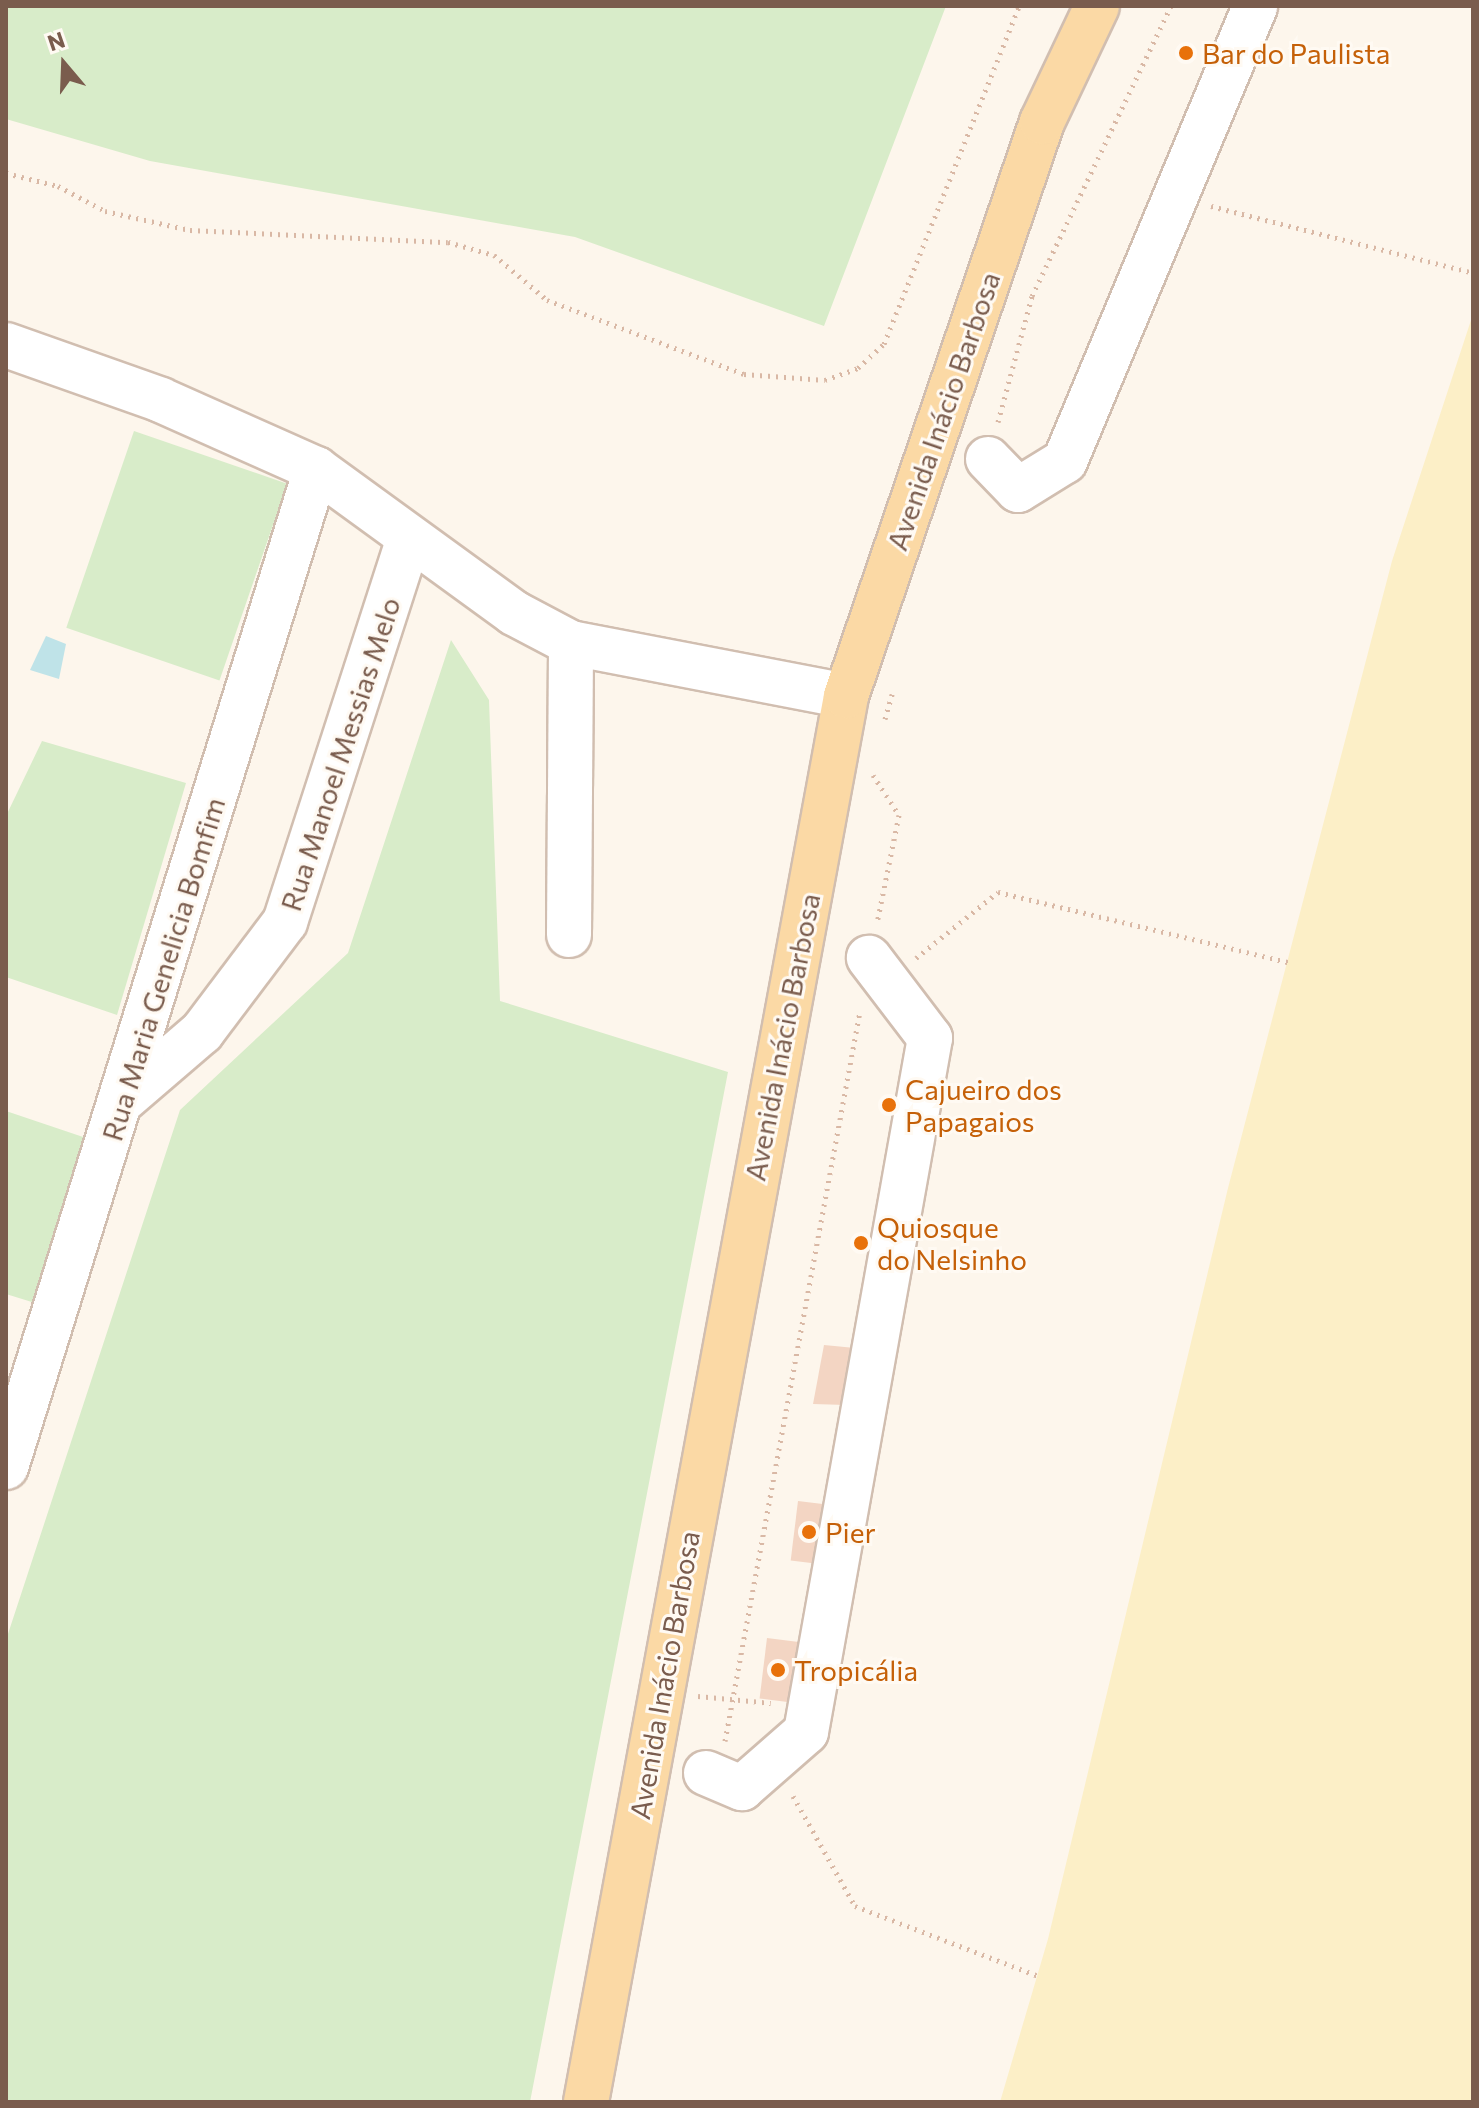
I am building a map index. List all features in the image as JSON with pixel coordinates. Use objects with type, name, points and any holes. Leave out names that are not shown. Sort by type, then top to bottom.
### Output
[{"type":"main road","name":"Avenida Inácio Barbosa","points":[[586,2102],[846,696],[1042,122],[1097,6]]},
{"type":"street","points":[[988,459],[1018,490],[1065,461],[1255,6]]},
{"type":"street","points":[[6,345],[161,400],[316,469],[514,613],[571,643],[846,696]]},
{"type":"street","name":"Rua Maria Genelicia Bomfim","points":[[6,1467],[124,1099],[316,469]]},
{"type":"street","name":"Rua Manoel Messias Melo","points":[[124,1099],[202,1032],[285,922],[409,539]]},
{"type":"street","points":[[569,935],[571,643]]},
{"type":"street","points":[[706,1773],[742,1788],[806,1732],[930,1038],[878,970]]},
{"type":"path","points":[[6,173],[58,186],[105,211],[190,230],[448,242],[494,255],[547,300],[744,374],[825,380],[858,368],[884,344],[1019,6]]},
{"type":"path","points":[[988,459],[1032,296],[1171,6]]},
{"type":"path","points":[[1175,196],[1473,273]]},
{"type":"path","points":[[883,727],[895,683]]},
{"type":"path","points":[[706,1773],[721,1761],[878,970],[899,815],[871,772],[875,757]]},
{"type":"path","points":[[878,970],[998,892],[1291,963]]},
{"type":"path","points":[[662,1690],[732,1703],[810,1704]]},
{"type":"path","points":[[773,1761],[855,1906],[1038,1976]]},
{"type":"green space","points":[[6,6],[946,6],[824,326],[575,237],[150,161],[6,119]]},
{"type":"green space","points":[[134,431],[287,484],[219,680],[66,628]]},
{"type":"green space","points":[[451,640],[489,700],[500,1001],[728,1072],[530,2102],[6,2102],[6,1640],[180,1110],[348,953]]},
{"type":"green space","points":[[42,741],[186,783],[117,1015],[6,977],[6,816]]},
{"type":"green space","points":[[6,1111],[92,1140],[35,1303],[6,1294]]},
{"type":"sand","points":[[1473,314],[1473,2102],[1000,2102],[1048,1939],[1228,1188],[1392,561]]},
{"type":"water","points":[[46,636],[66,644],[59,679],[30,670]]},
{"type":"building","points":[[824,1345],[855,1348],[846,1405],[813,1404]]},
{"type":"building","name":"Pier","points":[[798,1501],[829,1505],[821,1564],[791,1561]]},
{"type":"building","name":"Tropicália","points":[[767,1638],[799,1642],[791,1702],[760,1699]]},
{"type":"place","name":"Bar do Paulista","points":[[1186,53]]},
{"type":"place","name":"Cajueiro dos Papagaios","points":[[889,1105]]},
{"type":"place","name":"Quiosque do Nelsinho","points":[[861,1243]]},
{"type":"place","name":"Pier","points":[[809,1532]]},
{"type":"place","name":"Tropicália","points":[[778,1670]]}]
